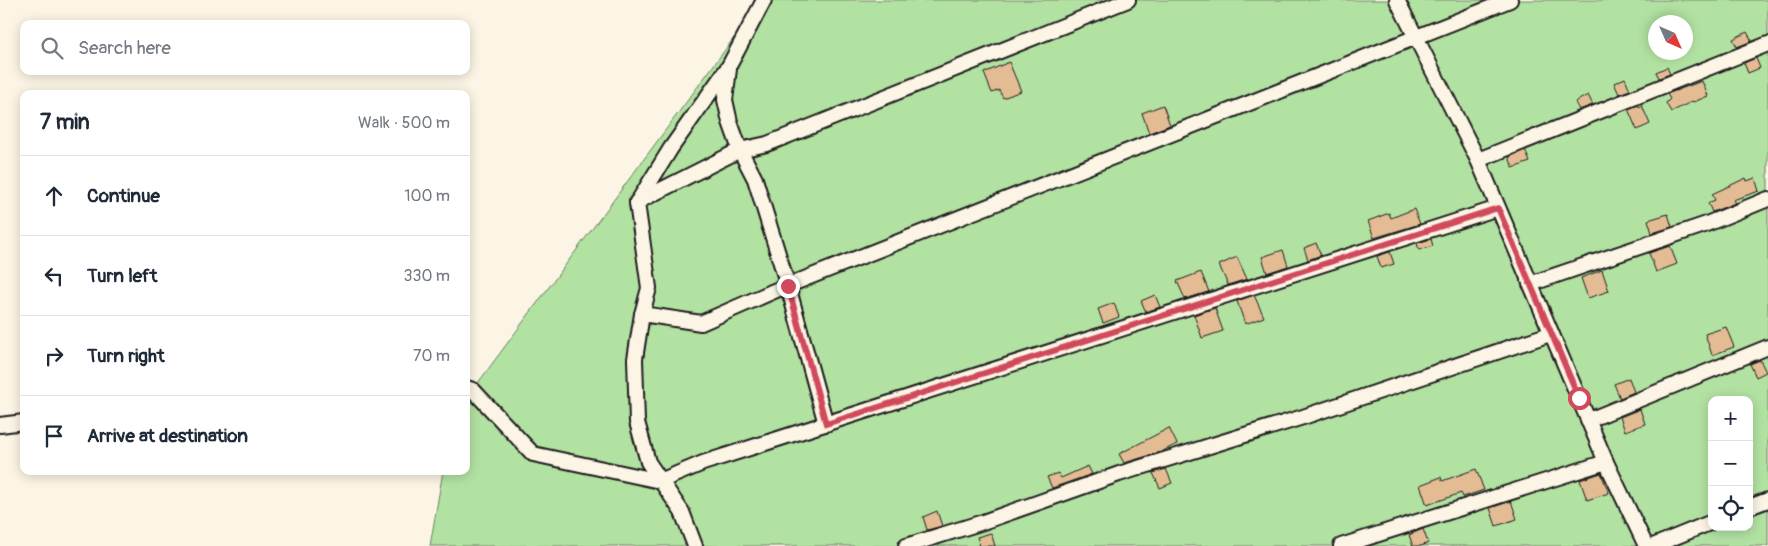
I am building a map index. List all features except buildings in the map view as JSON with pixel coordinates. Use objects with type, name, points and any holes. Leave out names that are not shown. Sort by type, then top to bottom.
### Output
[{"type":"street","points":[[695,546],[682,512],[648,462],[637,422],[635,359],[642,314],[649,288],[636,202],[671,148],[730,66],[764,0]]},
{"type":"street","points":[[636,202],[740,150],[767,144],[1128,0]]},
{"type":"street","points":[[1397,0],[1478,160],[1550,334],[1590,420],[1606,462],[1646,546]]},
{"type":"street","points":[[642,314],[701,323],[788,286],[1510,0]]},
{"type":"street","points":[[1478,160],[1768,44]]},
{"type":"street","points":[[730,66],[725,100],[730,122],[740,150],[755,179],[788,286],[826,424]]},
{"type":"street","points":[[1530,284],[1704,225],[1768,199]]},
{"type":"street","points":[[470,389],[473,390],[533,454],[660,481],[703,463],[1498,208]]},
{"type":"street","points":[[906,546],[980,523],[1120,474],[1303,417],[1550,334]]},
{"type":"street","points":[[1590,420],[1768,347]]},
{"type":"street","points":[[0,425],[20,422]]},
{"type":"street","points":[[1341,546],[1606,462]]},
{"type":"street","points":[[1753,506],[1768,500]]},
{"type":"street","points":[[1653,546],[1708,524]]},
{"type":"green space","points":[[762,0],[1768,0],[1768,546],[430,546],[442,475],[470,475],[470,394]]},
{"type":"route","points":[[788,286],[826,424],[1498,208],[1550,334],[1579,398]]}]
